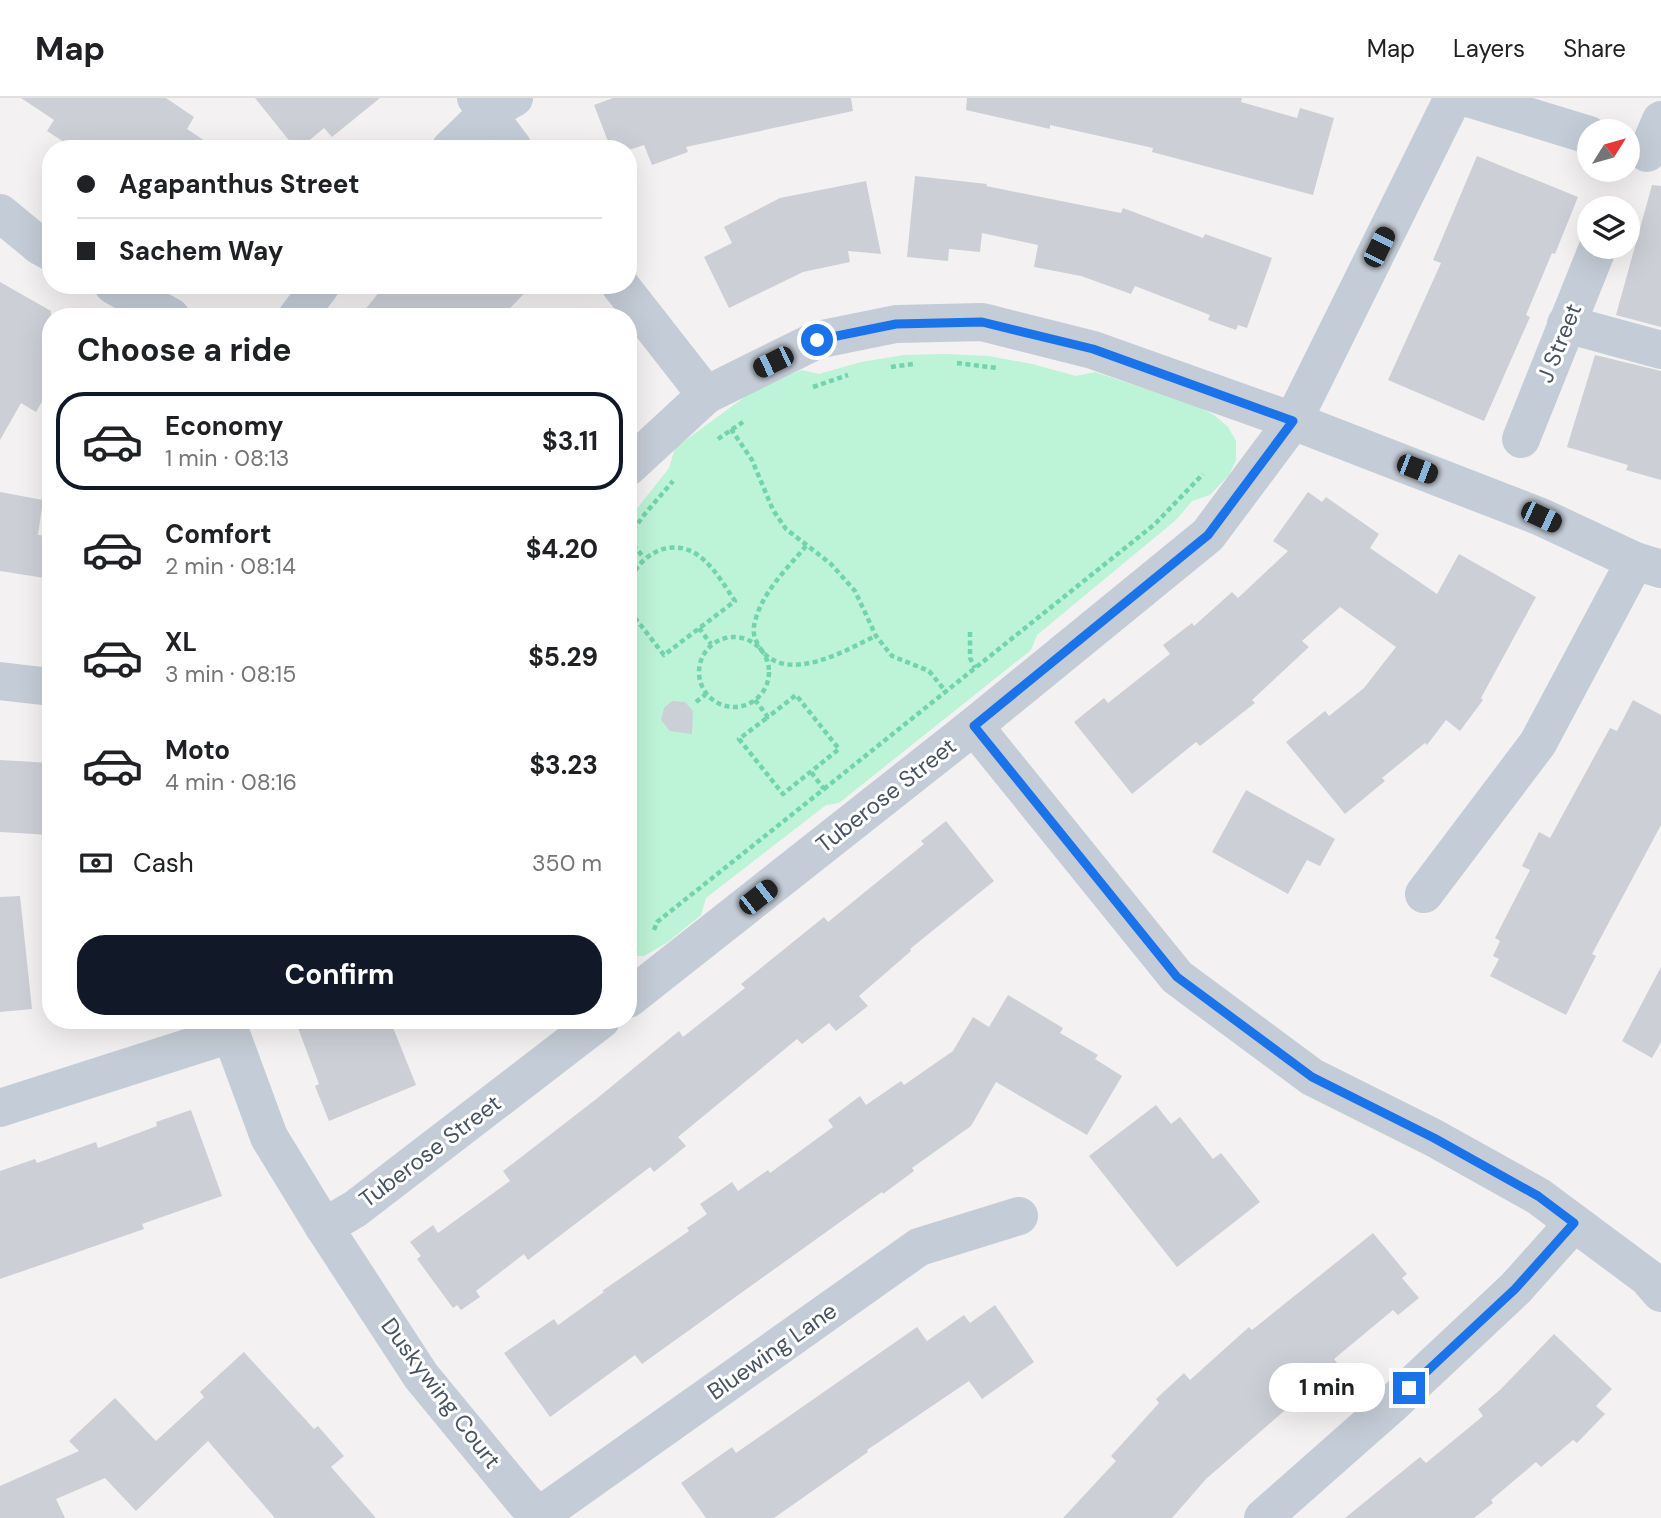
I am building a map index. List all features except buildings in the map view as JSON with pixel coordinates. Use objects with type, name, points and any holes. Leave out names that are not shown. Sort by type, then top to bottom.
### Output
[{"type":"street","name":"Tuberose Street","points":[[637,992],[974,726],[1208,535],[1293,421],[1453,98]]},
{"type":"street","points":[[1468,98],[1577,131]]},
{"type":"street","points":[[458,140],[492,103],[510,140]]},
{"type":"street","points":[[0,213],[42,247]]},
{"type":"street","name":"J Street","points":[[1521,439],[1593,259]]},
{"type":"street","points":[[129,294],[155,308]]},
{"type":"street","points":[[627,294],[706,395]]},
{"type":"street","points":[[637,459],[706,395],[817,340],[896,324],[982,322],[1093,349],[1293,421],[1541,517],[1648,565],[1538,743],[1424,894]]},
{"type":"street","points":[[1566,324],[1661,350]]},
{"type":"street","points":[[0,681],[42,686]]},
{"type":"street","points":[[974,726],[1177,977],[1312,1077],[1434,1138],[1538,1196],[1647,1277],[1661,1293]]},
{"type":"street","points":[[0,1108],[223,1029]]},
{"type":"street","name":"Duskywing Court","points":[[230,1029],[270,1137],[324,1227],[421,1376],[524,1502],[540,1517]]},
{"type":"street","name":"Tuberose Street","points":[[324,1227],[355,1209],[589,1029]]},
{"type":"street","name":"Bluewing Lane","points":[[540,1517],[919,1247],[1019,1216]]},
{"type":"street","points":[[1263,1518],[1391,1405],[1515,1289],[1574,1223]]},
{"type":"path","points":[[953,363],[1003,369]]},
{"type":"path","points":[[883,368],[917,364]]},
{"type":"path","points":[[804,390],[850,374]]},
{"type":"path","points":[[706,395],[752,460],[773,510],[786,529],[831,564],[855,590],[876,636],[892,656],[929,671],[974,726]]},
{"type":"path","points":[[710,446],[754,414]]},
{"type":"path","points":[[654,935],[657,922],[1155,524],[1206,472]]},
{"type":"path","points":[[637,525],[675,479]]},
{"type":"path","points":[[806,546],[767,594],[752,630],[761,650],[767,660],[769,671],[763,692],[747,705],[729,707],[712,701],[706,694],[701,687],[698,668],[705,651],[721,639],[743,637],[761,650],[769,659],[782,664],[801,664],[826,660],[876,636]]},
{"type":"path","points":[[637,549],[645,558]]},
{"type":"path","points":[[637,567],[657,551],[683,549],[706,561],[735,601],[664,656],[637,621]]},
{"type":"path","points":[[699,628],[711,644]]},
{"type":"path","points":[[970,632],[970,658],[975,668]]},
{"type":"path","points":[[696,702],[706,694]]},
{"type":"path","points":[[796,695],[839,750],[783,794],[739,739],[768,717],[796,695]]},
{"type":"path","points":[[755,700],[768,717]]},
{"type":"path","points":[[811,772],[824,789]]},
{"type":"green space","points":[[904,355],[989,356],[1076,376],[1095,372],[1199,407],[1214,415],[1228,427],[1236,441],[1236,460],[1229,475],[1210,495],[1192,501],[1176,520],[1037,635],[1031,650],[839,803],[826,805],[706,898],[701,915],[668,942],[644,956],[637,956],[637,509],[669,468],[675,448],[746,396],[773,381],[802,370],[819,374],[861,362]]},
{"type":"route","points":[[817,340],[896,324],[982,322],[1093,349],[1293,421],[1208,535],[974,726],[1177,977],[1312,1077],[1434,1138],[1538,1196],[1574,1223],[1515,1289],[1409,1388]]}]
